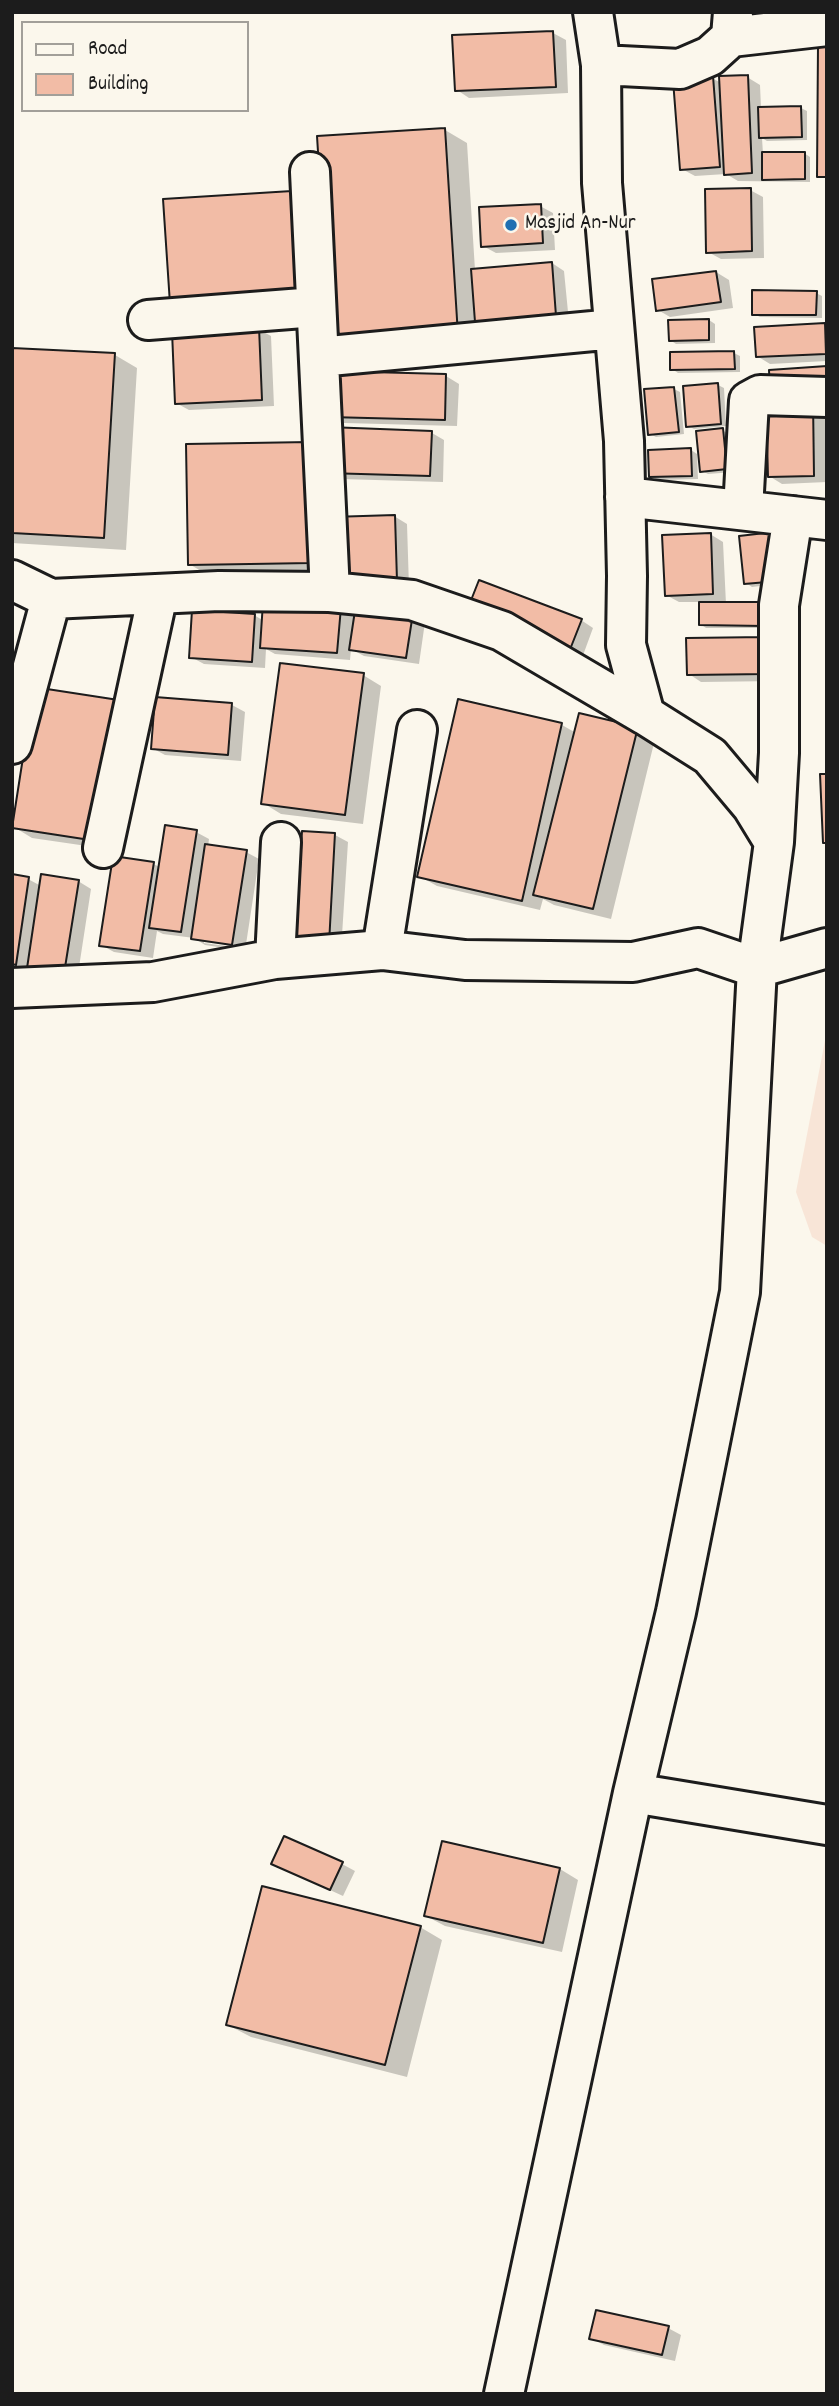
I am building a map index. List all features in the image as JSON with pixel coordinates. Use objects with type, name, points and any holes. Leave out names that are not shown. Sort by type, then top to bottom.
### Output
[{"type":"street","points":[[593,12],[601,65],[602,183],[624,441],[626,645],[645,715]]},
{"type":"street","points":[[601,65],[680,69],[710,57],[732,24],[827,26]]},
{"type":"street","points":[[310,172],[330,592]]},
{"type":"street","points":[[148,320],[316,307]]},
{"type":"street","points":[[319,357],[614,329]]},
{"type":"street","points":[[744,510],[750,401],[760,395],[827,397]]},
{"type":"street","points":[[504,2394],[632,1793],[676,1612],[740,1292],[757,968],[774,842],[779,753],[779,605],[810,518],[625,497]]},
{"type":"street","points":[[12,580],[51,598],[219,591],[330,592],[412,600],[502,631],[710,756],[752,806],[774,842]]},
{"type":"street","points":[[103,848],[159,594]]},
{"type":"street","points":[[12,744],[51,598]]},
{"type":"street","points":[[382,950],[417,730]]},
{"type":"street","points":[[275,959],[281,842]]},
{"type":"street","points":[[12,988],[153,982],[275,959],[382,950],[465,960],[633,962],[698,948],[757,968],[827,948]]},
{"type":"street","points":[[632,1793],[827,1825]]},
{"type":"shaded area","points":[[827,1030],[827,1246],[812,1237],[796,1192]]},
{"type":"building","points":[[553,31],[556,87],[455,91],[452,35]]},
{"type":"building","points":[[818,45],[827,45],[827,177],[817,177]]},
{"type":"building","points":[[748,75],[752,173],[724,175],[719,76]]},
{"type":"building","points":[[713,76],[720,167],[680,170],[673,80]]},
{"type":"building","points":[[801,106],[802,137],[759,138],[758,107]]},
{"type":"building","points":[[445,128],[458,335],[330,343],[317,136]]},
{"type":"building","points":[[762,152],[805,152],[805,179],[762,180]]},
{"type":"building","points":[[751,188],[752,251],[706,253],[705,189]]},
{"type":"building","points":[[292,191],[299,296],[170,304],[163,199]]},
{"type":"building","name":"Masjid An-Nur","points":[[541,204],[543,243],[481,247],[479,207]]},
{"type":"building","points":[[552,262],[556,316],[475,322],[471,269]]},
{"type":"building","points":[[716,271],[721,302],[656,311],[652,279]]},
{"type":"building","points":[[752,290],[817,291],[816,315],[752,315]]},
{"type":"building","points":[[709,319],[709,340],[669,341],[668,320]]},
{"type":"building","points":[[825,323],[826,354],[756,357],[754,327]]},
{"type":"building","points":[[259,327],[262,400],[175,404],[172,331]]},
{"type":"building","points":[[12,348],[115,353],[104,538],[12,533]]},
{"type":"building","points":[[734,351],[735,369],[670,370],[670,352]]},
{"type":"building","points":[[827,366],[827,388],[770,391],[769,370]]},
{"type":"building","points":[[331,371],[446,374],[445,420],[329,417]]},
{"type":"building","points":[[718,383],[721,424],[686,427],[683,386]]},
{"type":"building","points":[[674,387],[679,432],[648,435],[644,389]]},
{"type":"building","points":[[813,400],[814,476],[768,477],[766,402]]},
{"type":"building","points":[[328,427],[432,431],[430,476],[326,473]]},
{"type":"building","points":[[723,428],[727,469],[700,472],[696,431]]},
{"type":"building","points":[[310,442],[312,563],[188,565],[186,444]]},
{"type":"building","points":[[691,448],[692,476],[649,477],[648,450]]},
{"type":"building","points":[[395,515],[397,581],[333,583],[331,517]]},
{"type":"building","points":[[774,532],[779,581],[744,584],[739,536]]},
{"type":"building","points":[[711,533],[713,594],[665,596],[662,535]]},
{"type":"building","points":[[479,580],[582,619],[569,652],[466,613]]},
{"type":"building","points":[[263,602],[341,607],[337,653],[260,648]]},
{"type":"building","points":[[699,602],[765,602],[764,626],[699,625]]},
{"type":"building","points":[[356,604],[413,613],[406,658],[349,650]]},
{"type":"building","points":[[192,610],[255,614],[252,662],[189,658]]},
{"type":"building","points":[[766,637],[767,674],[687,675],[686,638]]},
{"type":"building","points":[[280,663],[364,673],[345,815],[261,804]]},
{"type":"building","points":[[34,687],[125,701],[103,842],[12,828]]},
{"type":"building","points":[[155,697],[232,703],[228,755],[151,749]]},
{"type":"building","points":[[458,699],[562,723],[522,901],[417,877]]},
{"type":"building","points":[[579,713],[638,727],[593,909],[533,895]]},
{"type":"building","points":[[820,774],[827,774],[827,843],[823,843]]},
{"type":"building","points":[[165,825],[197,830],[181,932],[149,928]]},
{"type":"building","points":[[302,831],[335,833],[329,944],[296,943]]},
{"type":"building","points":[[205,844],[247,850],[232,945],[191,939]]},
{"type":"building","points":[[113,856],[154,862],[140,951],[99,946]]},
{"type":"building","points":[[12,874],[29,877],[16,965],[12,964]]},
{"type":"building","points":[[41,874],[79,880],[63,980],[26,975]]},
{"type":"building","points":[[284,1836],[343,1862],[330,1890],[271,1864]]},
{"type":"building","points":[[442,1841],[560,1868],[543,1943],[424,1916]]},
{"type":"building","points":[[262,1886],[421,1926],[385,2065],[226,2025]]},
{"type":"building","points":[[596,2310],[669,2326],[662,2355],[589,2339]]},
{"type":"place","name":"Masjid An-Nur","points":[[511,225]]}]
